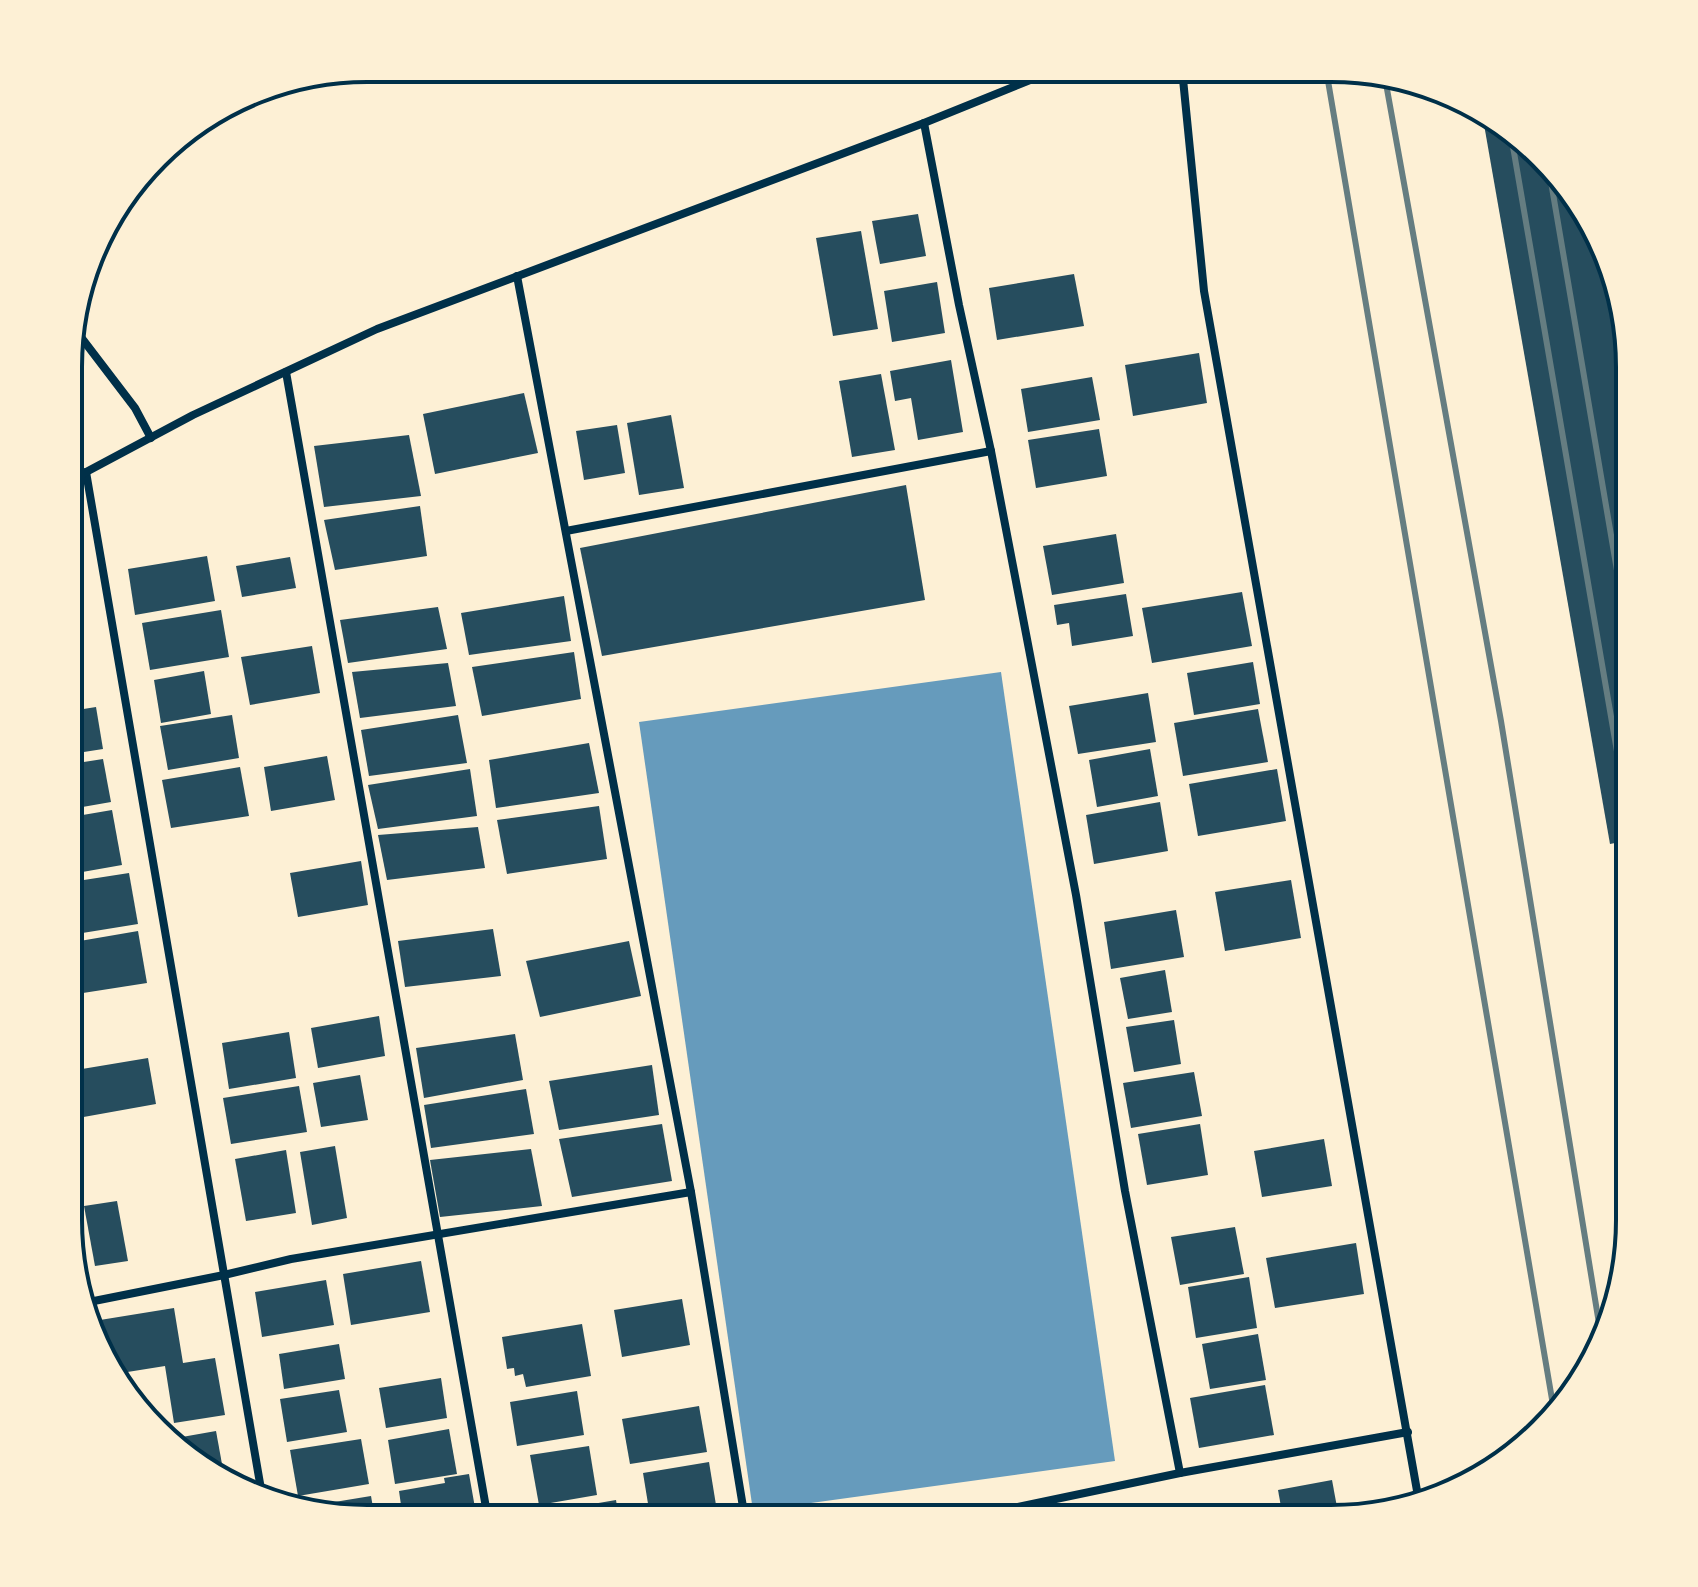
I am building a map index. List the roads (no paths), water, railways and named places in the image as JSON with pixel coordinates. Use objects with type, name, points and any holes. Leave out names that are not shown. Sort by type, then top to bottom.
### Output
[{"type":"street","points":[[82,474],[377,329],[1024,83]]},
{"type":"street","points":[[1183,83],[1204,291],[1417,1492]]},
{"type":"street","points":[[924,123],[1076,895],[1125,1191],[1180,1473]]},
{"type":"street","points":[[517,276],[691,1192],[743,1505]]},
{"type":"street","points":[[83,340],[135,408],[151,438]]},
{"type":"street","points":[[286,372],[485,1505]]},
{"type":"street","points":[[566,531],[991,451]]},
{"type":"street","points":[[86,472],[260,1484]]},
{"type":"street","points":[[94,1301],[291,1259],[691,1192]]},
{"type":"street","points":[[1030,1504],[1180,1473],[1408,1432]]},
{"type":"water","points":[[1001,672],[1115,1461],[800,1505],[752,1505],[639,722]]},
{"type":"railway","points":[[1328,83],[1552,1400]]},
{"type":"railway","points":[[1387,87],[1501,721],[1598,1319]]},
{"type":"railway","points":[[1513,148],[1615,742]]},
{"type":"railway","points":[[1552,187],[1615,560]]}]
